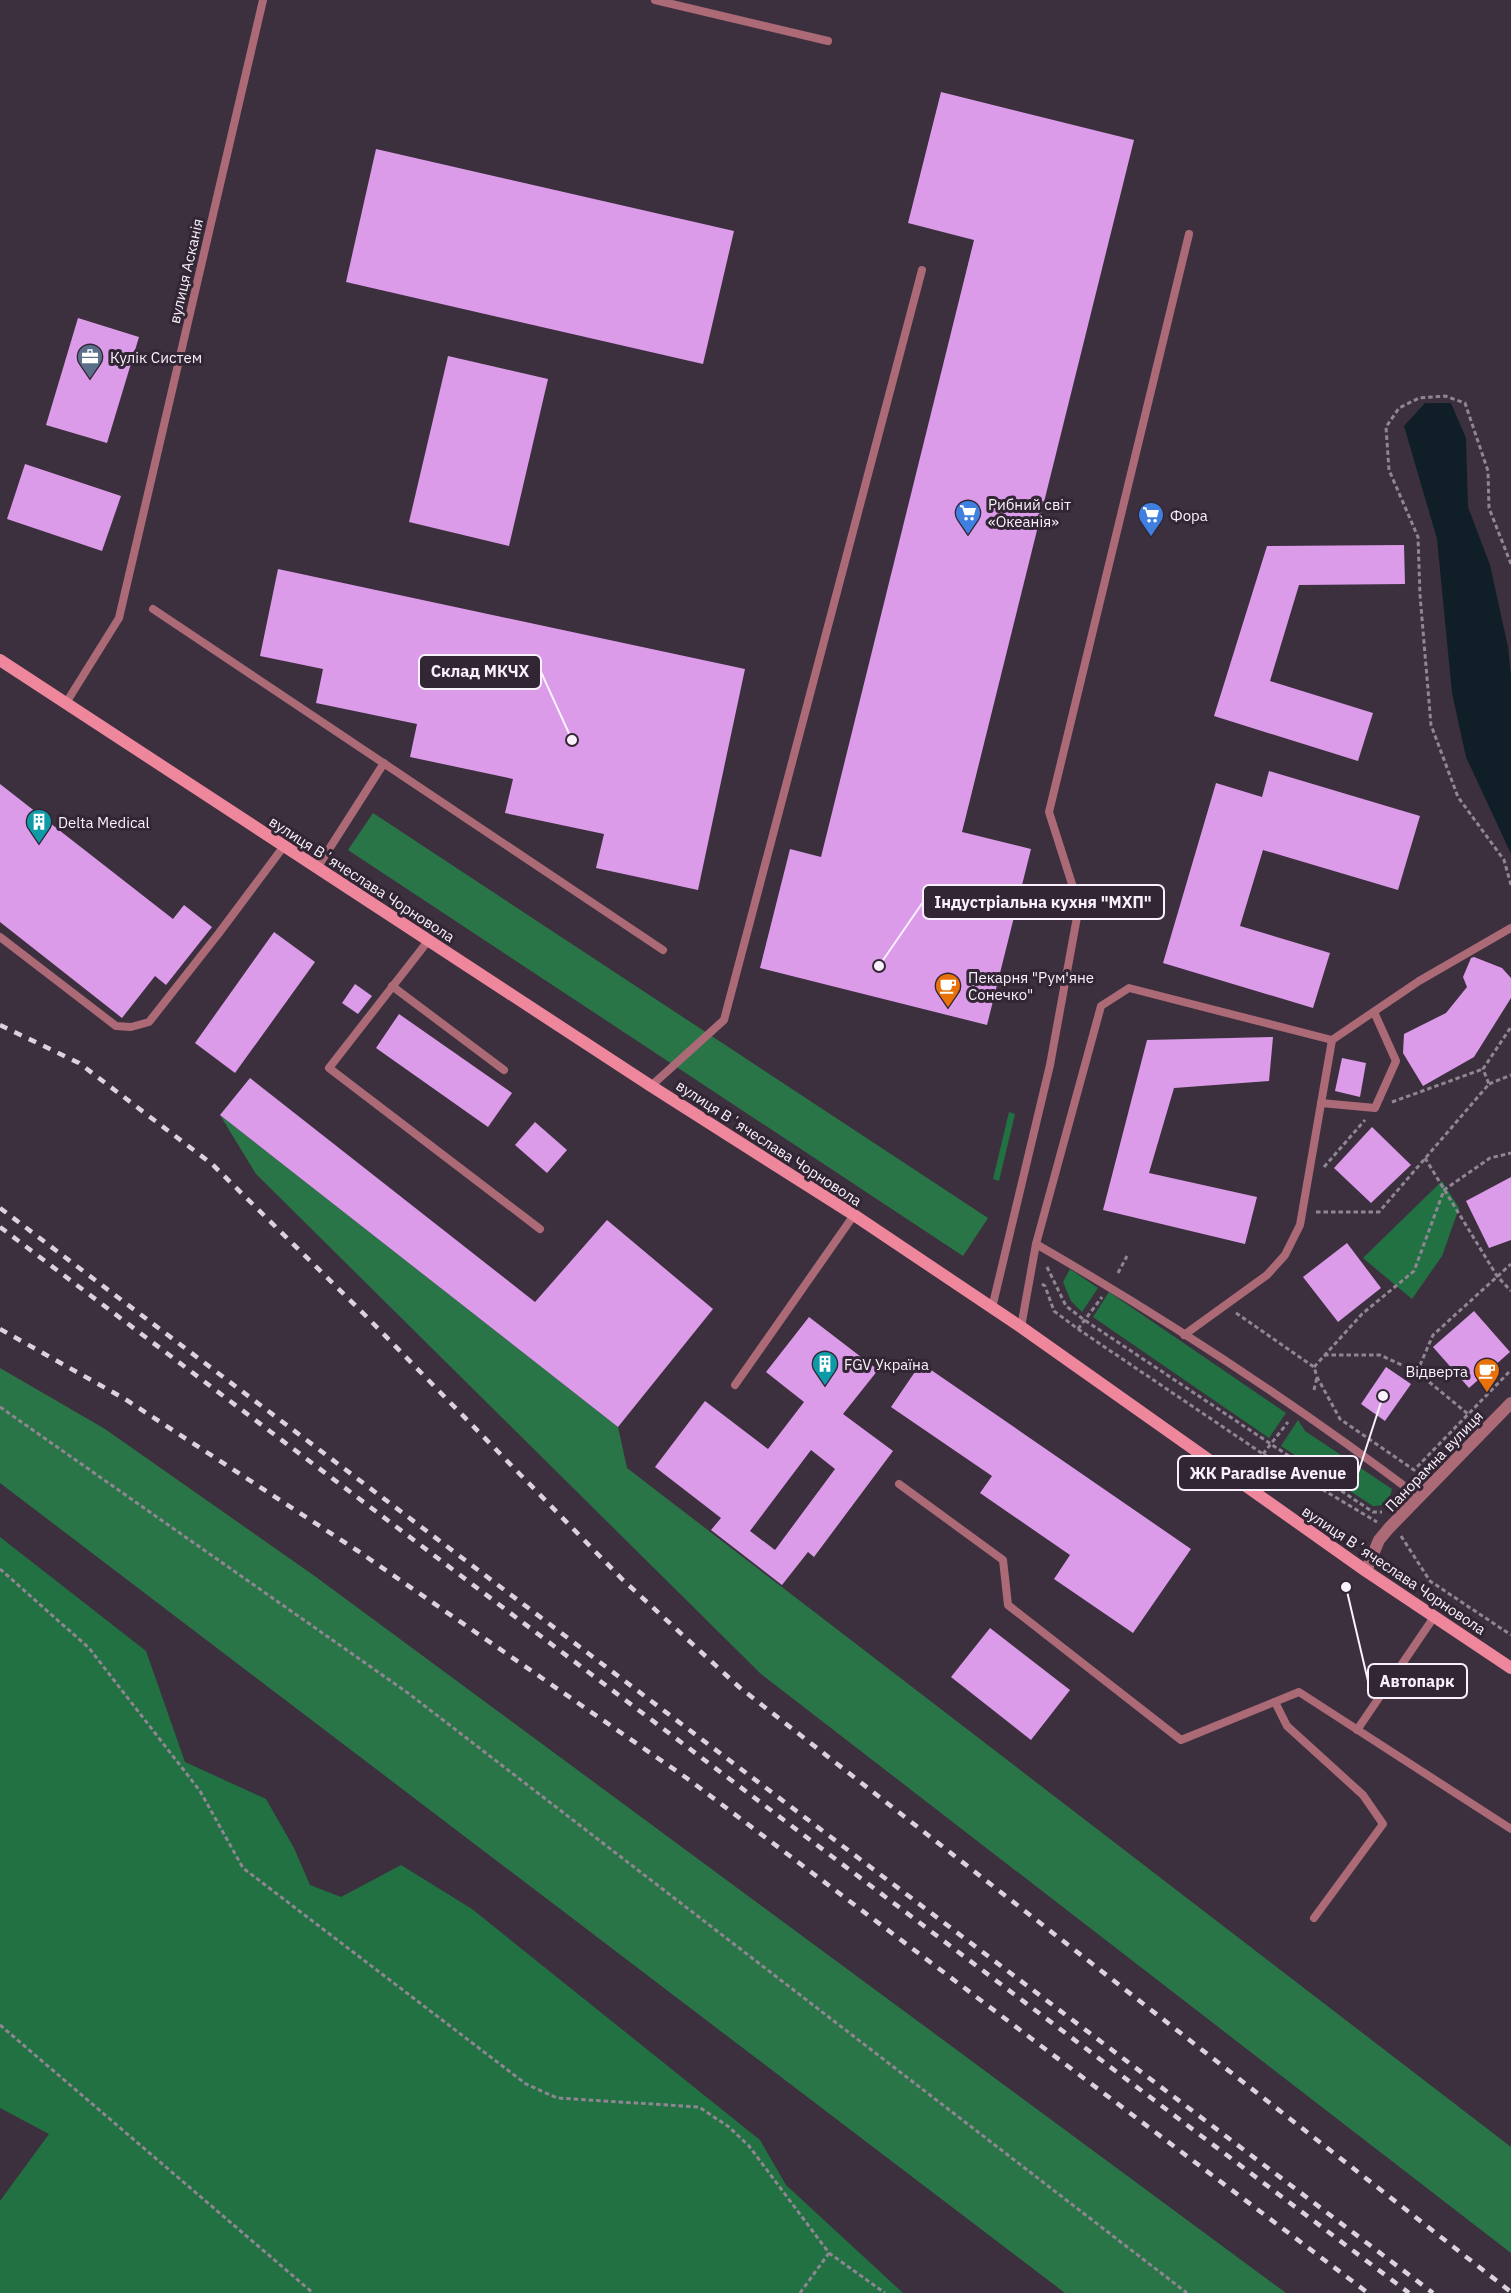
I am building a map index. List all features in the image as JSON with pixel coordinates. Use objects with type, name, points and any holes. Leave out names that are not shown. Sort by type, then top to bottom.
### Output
[{"type":"main road","name":"вулиця Вʼячеслава Чорновола","points":[[0,660],[651,1086],[854,1215],[1021,1327],[1366,1571],[1511,1668]]},
{"type":"street","name":"Панорамна вулиця","points":[[1366,1571],[1379,1540],[1511,1403]]},
{"type":"lane","name":"вулиця Асканія","points":[[66,703],[119,618],[263,0]]},
{"type":"lane","points":[[655,0],[828,41]]},
{"type":"lane","points":[[992,1308],[1050,1065],[1079,906],[1048,812],[1189,234]]},
{"type":"lane","points":[[651,1086],[724,1020],[922,270]]},
{"type":"lane","points":[[153,609],[663,950]]},
{"type":"lane","points":[[317,868],[384,763]]},
{"type":"lane","points":[[0,937],[116,1026],[132,1027],[149,1022],[284,846]]},
{"type":"lane","points":[[1184,1335],[1267,1275],[1285,1256],[1300,1225],[1332,1040],[1419,981],[1511,928]]},
{"type":"lane","points":[[428,941],[329,1068],[540,1229]]},
{"type":"lane","points":[[392,986],[504,1070]]},
{"type":"lane","points":[[1021,1327],[1036,1244],[1101,1006],[1129,988],[1332,1040]]},
{"type":"lane","points":[[1321,1103],[1375,1108],[1396,1061],[1374,1012]]},
{"type":"lane","points":[[735,1384],[854,1215]]},
{"type":"lane","points":[[1036,1244],[1109,1286],[1298,1410],[1419,1497]]},
{"type":"lane","points":[[899,1484],[1003,1560],[1008,1605],[1181,1740],[1299,1692],[1511,1829]]},
{"type":"lane","points":[[1357,1730],[1434,1617]]},
{"type":"lane","points":[[1275,1702],[1287,1726],[1364,1795],[1383,1824],[1314,1918]]},
{"type":"path","points":[[1511,564],[1489,508],[1488,471],[1465,403],[1445,396],[1419,398],[1399,408],[1386,428],[1389,470],[1418,537],[1420,595],[1431,725],[1458,797],[1504,860],[1511,885]]},
{"type":"path","points":[[1489,1084],[1483,1069],[1511,1027]]},
{"type":"path","points":[[1302,1212],[1380,1212],[1489,1084],[1511,1075]]},
{"type":"path","points":[[1314,1367],[1362,1314],[1414,1271],[1444,1190],[1491,1158],[1511,1153]]},
{"type":"path","points":[[1425,1158],[1497,1276],[1511,1291]]},
{"type":"path","points":[[1036,1244],[1066,1306],[1083,1319],[1373,1512],[1380,1513],[1386,1510]]},
{"type":"path","points":[[1118,1273],[1127,1256]]},
{"type":"path","points":[[1417,1372],[1433,1335],[1511,1264]]},
{"type":"path","points":[[1029,1276],[1046,1286],[1054,1311],[1078,1329],[1263,1454],[1378,1523]]},
{"type":"path","points":[[1078,1329],[1083,1319],[1107,1290]]},
{"type":"path","points":[[1225,1305],[1314,1367],[1340,1419],[1414,1470],[1511,1370]]},
{"type":"path","points":[[1324,1355],[1380,1355],[1417,1372],[1468,1414]]},
{"type":"path","points":[[1314,1390],[1317,1377]]},
{"type":"path","points":[[0,1407],[408,1693],[1187,2293]]},
{"type":"path","points":[[1263,1454],[1288,1422]]},
{"type":"path","points":[[1400,1536],[1430,1581],[1511,1635]]},
{"type":"path","points":[[0,1569],[89,1648],[200,1791],[243,1868],[526,2084],[557,2098],[699,2107],[729,2127],[750,2146],[829,2253],[885,2293]]},
{"type":"path","points":[[0,2025],[313,2293]]},
{"type":"path","points":[[800,2293],[829,2253]]},
{"type":"green space","points":[[373,813],[988,1218],[963,1256],[348,850]]},
{"type":"green space","points":[[1009,1112],[1015,1114],[999,1181],[993,1179]]},
{"type":"green space","points":[[220,1115],[618,1427],[627,1468],[1511,2147],[1511,2253],[761,1674],[256,1174]]},
{"type":"green space","points":[[1442,1181],[1459,1208],[1442,1256],[1412,1299],[1363,1258]]},
{"type":"green space","points":[[1070,1269],[1098,1288],[1082,1312],[1071,1301],[1063,1282]]},
{"type":"green space","points":[[1109,1292],[1286,1413],[1269,1438],[1093,1317]]},
{"type":"green space","points":[[0,1368],[105,1429],[316,1577],[1286,2293],[1065,2293],[0,1483]]},
{"type":"green space","points":[[1298,1420],[1305,1431],[1392,1489],[1386,1502],[1373,1506],[1281,1446]]},
{"type":"green space","points":[[0,1537],[146,1651],[185,1762],[266,1799],[294,1848],[310,1885],[341,1897],[401,1865],[472,1909],[760,2140],[786,2185],[903,2293],[0,2293],[0,2201],[49,2134],[0,2108]]},
{"type":"water","points":[[1425,403],[1451,403],[1466,438],[1468,507],[1490,565],[1508,647],[1511,676],[1511,854],[1466,757],[1452,693],[1437,539],[1404,426]]},
{"type":"building","name":"Рибний світ «Океанія»","points":[[941,92],[1134,140],[962,832],[1031,849],[987,1025],[760,968],[790,849],[821,857],[974,240],[908,223]]},
{"type":"building","points":[[376,149],[734,231],[703,364],[346,282]]},
{"type":"building","points":[[78,318],[139,337],[107,443],[46,425]]},
{"type":"building","points":[[448,356],[548,379],[509,546],[409,522]]},
{"type":"building","points":[[25,464],[121,496],[102,551],[7,519]]},
{"type":"building","points":[[1404,545],[1405,584],[1299,585],[1270,681],[1373,713],[1358,761],[1214,716],[1267,546]]},
{"type":"building","points":[[278,569],[745,669],[698,890],[596,868],[604,834],[505,813],[513,779],[410,757],[417,724],[316,703],[323,669],[260,656]]},
{"type":"building","points":[[1269,771],[1420,816],[1398,890],[1263,850],[1240,926],[1330,953],[1313,1008],[1163,963],[1216,783],[1262,797]]},
{"type":"building","name":"Delta Medical","points":[[0,784],[173,919],[184,905],[212,927],[166,985],[155,976],[122,1018],[0,922]]},
{"type":"building","points":[[274,932],[315,962],[235,1073],[195,1043]]},
{"type":"building","points":[[1474,957],[1502,968],[1511,978],[1511,998],[1474,1057],[1423,1086],[1403,1053],[1404,1034],[1446,1013],[1467,987],[1463,977],[1471,958]]},
{"type":"building","points":[[355,984],[372,996],[358,1014],[342,1003]]},
{"type":"building","points":[[399,1014],[512,1093],[488,1127],[376,1048]]},
{"type":"building","points":[[1273,1037],[1269,1081],[1174,1088],[1149,1173],[1257,1197],[1245,1244],[1103,1210],[1147,1040]]},
{"type":"building","points":[[1342,1058],[1366,1063],[1360,1097],[1335,1091]]},
{"type":"building","points":[[250,1078],[535,1302],[607,1220],[713,1309],[618,1427],[220,1115]]},
{"type":"building","points":[[535,1122],[567,1150],[547,1173],[515,1145]]},
{"type":"building","points":[[1372,1127],[1411,1165],[1371,1203],[1334,1168]]},
{"type":"building","points":[[1511,1177],[1511,1240],[1489,1248],[1466,1201]]},
{"type":"building","points":[[1347,1243],[1381,1288],[1338,1322],[1303,1277]]},
{"type":"building","points":[[1474,1311],[1510,1352],[1469,1388],[1433,1347]]},
{"type":"building","points":[[809,1317],[878,1370],[843,1414],[893,1451],[814,1557],[808,1552],[782,1585],[711,1530],[721,1518],[655,1467],[705,1401],[768,1449],[804,1402],[766,1372]],"holes":[[[811,1450],[835,1469],[775,1550],[750,1531]]]},
{"type":"building","points":[[921,1363],[1191,1549],[1133,1633],[1054,1579],[1070,1555],[980,1493],[992,1476],[891,1407]]},
{"type":"building","points":[[1386,1367],[1411,1384],[1385,1421],[1361,1404]]},
{"type":"building","points":[[990,1628],[1070,1690],[1031,1740],[951,1677]]},
{"type":"railway","points":[[0,1025],[79,1063],[212,1164],[363,1313],[622,1579],[739,1687],[1511,2292]]},
{"type":"railway","points":[[0,1208],[1433,2293]]},
{"type":"railway","points":[[0,1227],[1409,2293]]},
{"type":"railway","points":[[0,1329],[125,1399],[358,1551],[688,1779],[1368,2293]]},
{"type":"place","name":"Кулік Систем","points":[[90,380]]},
{"type":"place","name":"Рибний світ «Океанія»","points":[[968,536]]},
{"type":"place","name":"Фора","points":[[1151,538]]},
{"type":"place","name":"Склад МКЧХ","points":[[572,740]]},
{"type":"place","name":"Delta Medical","points":[[39,845]]},
{"type":"place","name":"Індустріальна кухня \"МХП\"","points":[[879,966]]},
{"type":"place","name":"Пекарня \"Рум'яне Сонечко\"","points":[[948,1009]]},
{"type":"place","name":"FGV Україна","points":[[825,1387]]},
{"type":"place","name":"Відверта","points":[[1487,1394]]},
{"type":"place","name":"ЖК Paradise Avenue","points":[[1383,1396]]},
{"type":"place","name":"Автопарк","points":[[1346,1587]]}]
